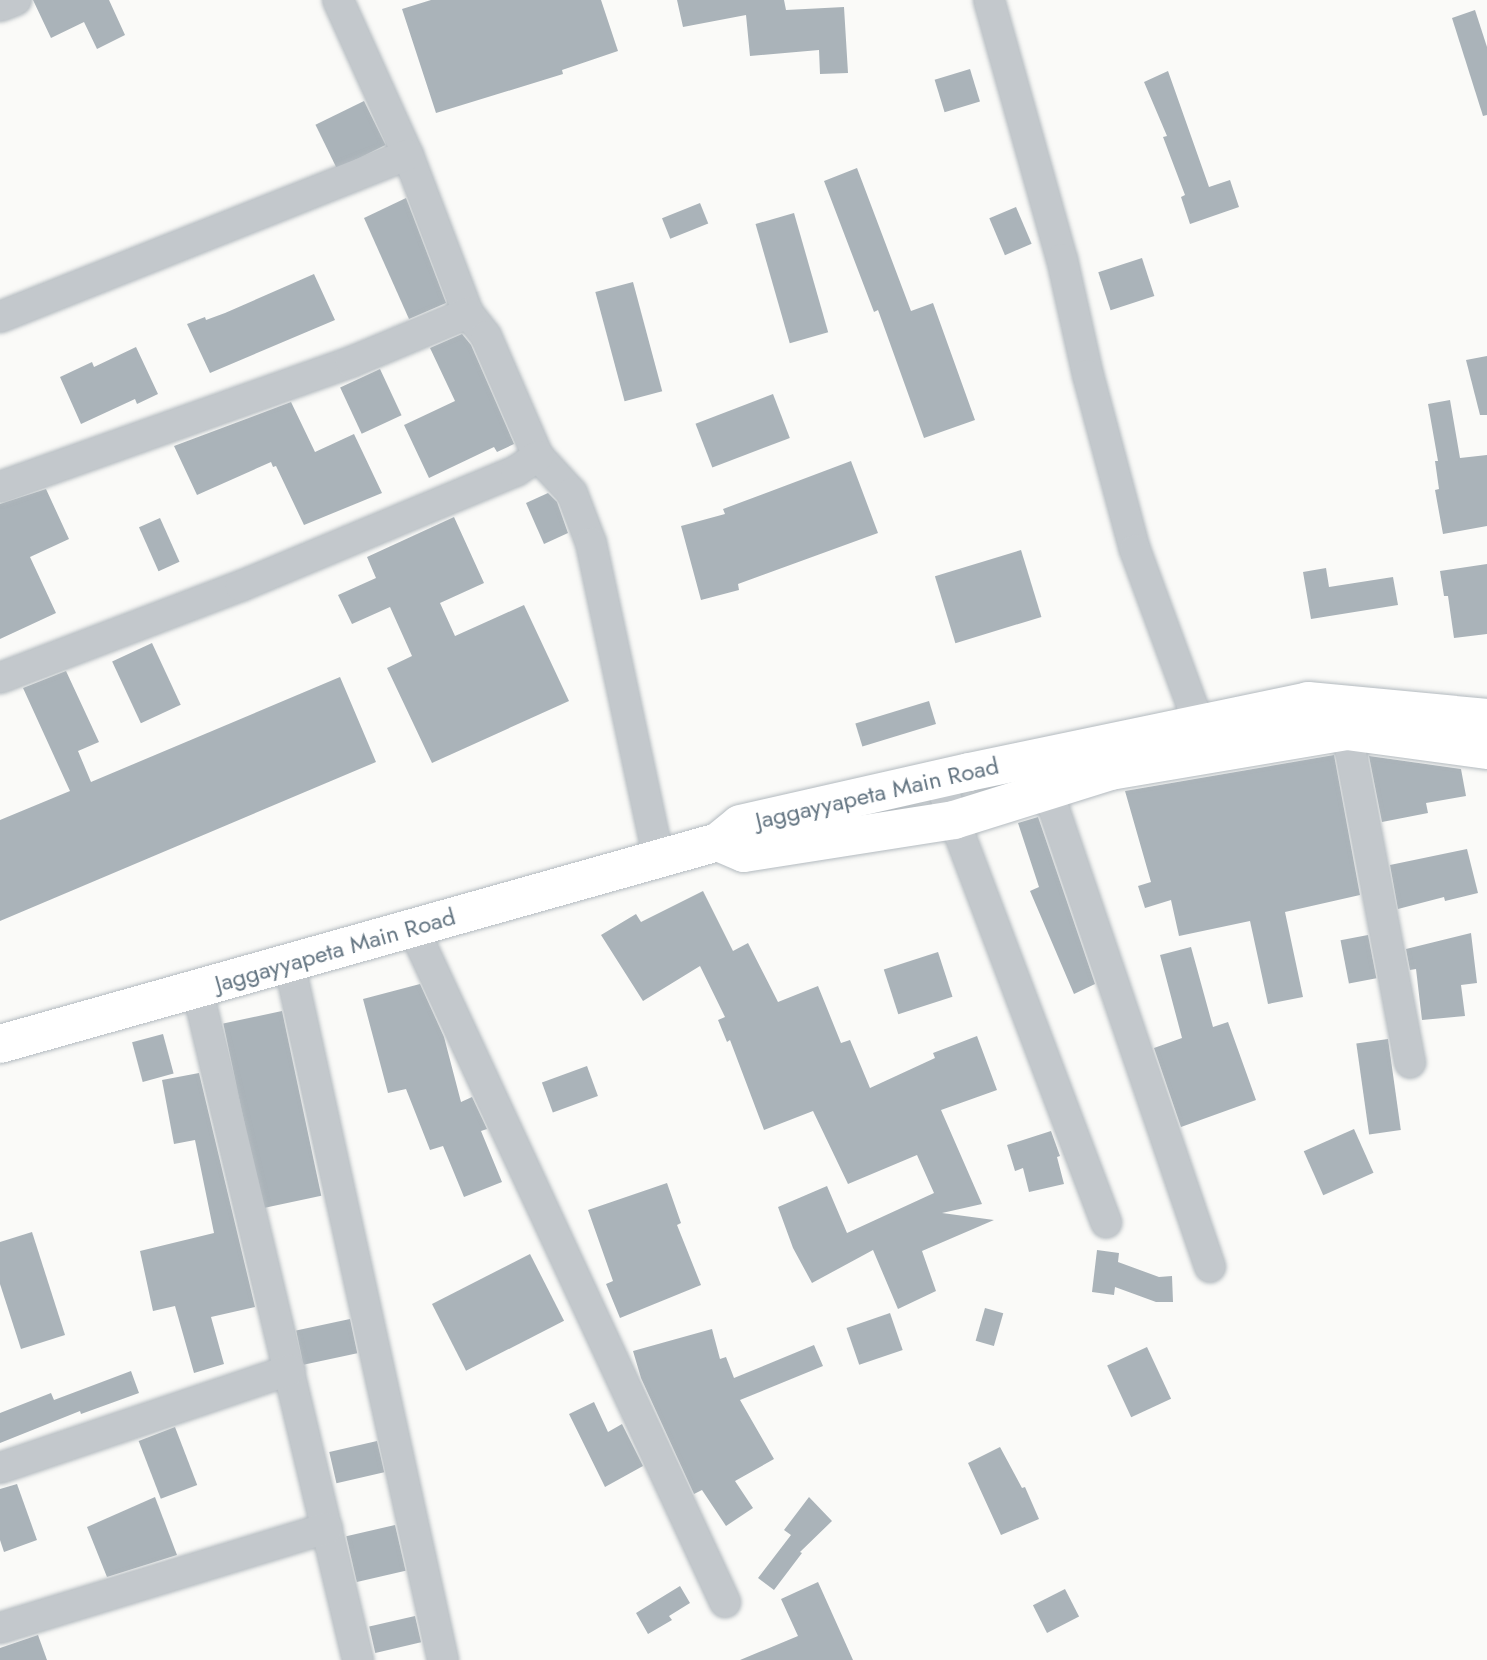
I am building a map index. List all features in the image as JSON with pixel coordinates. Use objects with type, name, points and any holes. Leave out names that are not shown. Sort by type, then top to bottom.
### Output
[{"type":"main road","name":"Jaggayyapeta Main Road","points":[[0,1044],[718,842],[740,824],[939,780],[1042,774],[1199,724],[1308,701],[1344,717],[1487,718]]},
{"type":"main road","points":[[718,842],[744,853],[954,820],[1042,774],[1110,771],[1344,717],[1487,750]]},
{"type":"street","points":[[0,6],[16,0]]},
{"type":"street","points":[[338,0],[408,155],[468,313],[486,336],[538,456],[572,494],[591,543],[659,859]]},
{"type":"street","points":[[989,0],[1062,259],[1088,375],[1135,550],[1199,724]]},
{"type":"street","points":[[0,317],[408,155]]},
{"type":"street","points":[[0,487],[351,362],[468,313]]},
{"type":"street","points":[[0,678],[241,586],[516,471],[538,456]]},
{"type":"street","points":[[1344,717],[1410,1063]]},
{"type":"street","points":[[1042,774],[1210,1267]]},
{"type":"street","points":[[939,780],[1106,1223]]},
{"type":"street","points":[[413,928],[725,1602]]},
{"type":"street","points":[[289,962],[443,1660]]},
{"type":"street","points":[[197,988],[358,1660]]},
{"type":"street","points":[[0,1468],[290,1370]]},
{"type":"street","points":[[0,1629],[327,1528]]},
{"type":"building","points":[[33,0],[109,0],[125,35],[97,49],[84,22],[51,38]]},
{"type":"building","points":[[431,0],[601,0],[618,51],[562,70],[563,74],[436,113],[402,9]]},
{"type":"building","points":[[677,0],[784,0],[786,10],[844,7],[848,73],[820,74],[819,50],[750,56],[746,15],[683,27]]},
{"type":"building","points":[[1475,10],[1487,47],[1487,115],[1483,116],[1452,18]]},
{"type":"building","points":[[970,69],[980,102],[945,112],[935,80]]},
{"type":"building","points":[[1168,71],[1209,187],[1230,180],[1239,207],[1190,224],[1181,197],[1185,195],[1163,137],[1167,136],[1144,82]]},
{"type":"building","points":[[364,101],[385,145],[337,169],[315,125]]},
{"type":"building","points":[[857,168],[911,311],[933,303],[975,420],[924,438],[878,310],[874,312],[824,181]]},
{"type":"building","points":[[406,198],[446,303],[409,319],[364,218]]},
{"type":"building","points":[[700,203],[708,223],[670,239],[662,218]]},
{"type":"building","points":[[1016,207],[1032,244],[1005,255],[989,218]]},
{"type":"building","points":[[794,213],[828,332],[790,343],[756,224]]},
{"type":"building","points":[[1142,258],[1154,296],[1111,310],[1098,272]]},
{"type":"building","points":[[314,274],[335,320],[210,373],[187,324],[225,313]]},
{"type":"building","points":[[633,282],[662,391],[625,401],[595,292]]},
{"type":"building","points":[[462,334],[471,345],[514,444],[497,452],[494,447],[429,478],[404,425],[455,401],[430,348]]},
{"type":"building","points":[[136,347],[158,394],[137,404],[135,399],[81,424],[60,377],[92,362],[94,367]]},
{"type":"building","points":[[1487,356],[1487,415],[1480,415],[1466,360]]},
{"type":"building","points":[[380,369],[402,415],[362,434],[340,388]]},
{"type":"building","points":[[773,394],[790,438],[712,468],[696,424]]},
{"type":"building","points":[[1450,400],[1460,458],[1487,455],[1487,526],[1443,534],[1435,490],[1439,489],[1435,461],[1438,461],[1428,404]]},
{"type":"building","points":[[291,402],[315,452],[354,434],[382,493],[304,525],[276,466],[273,467],[271,462],[197,495],[174,446]]},
{"type":"building","points":[[851,461],[878,533],[738,584],[739,590],[701,600],[681,526],[725,514],[723,509]]},
{"type":"building","points":[[46,489],[69,539],[30,557],[56,613],[0,639],[0,504]]},
{"type":"building","points":[[548,493],[557,502],[568,533],[544,544],[526,503]]},
{"type":"building","points":[[454,517],[484,583],[440,603],[455,636],[524,605],[569,701],[432,763],[387,668],[412,656],[390,607],[352,624],[338,595],[376,578],[367,557]]},
{"type":"building","points":[[160,518],[180,562],[159,571],[139,527]]},
{"type":"building","points":[[1021,550],[1041,617],[955,643],[935,576]]},
{"type":"building","points":[[1487,564],[1487,634],[1454,638],[1448,596],[1444,596],[1440,571]]},
{"type":"building","points":[[1326,568],[1329,587],[1393,577],[1398,605],[1311,619],[1303,572]]},
{"type":"building","points":[[152,643],[181,705],[141,723],[112,662]]},
{"type":"building","points":[[66,671],[99,742],[78,751],[91,782],[340,677],[376,762],[0,921],[0,820],[70,791],[23,688]]},
{"type":"building","points":[[929,701],[936,724],[862,746],[855,724]]},
{"type":"building","points":[[1334,755],[1360,895],[1285,912],[1303,997],[1268,1004],[1250,921],[1179,936],[1171,900],[1145,908],[1138,886],[1151,882],[1125,791]]},
{"type":"building","points":[[1369,756],[1461,769],[1466,796],[1426,803],[1428,813],[1382,822]]},
{"type":"building","points":[[1038,817],[1095,984],[1074,994],[1030,891],[1039,887],[1018,823]]},
{"type":"building","points":[[1467,849],[1478,893],[1445,901],[1444,897],[1398,909],[1390,865]]},
{"type":"building","points":[[703,891],[733,951],[748,943],[778,1002],[818,986],[841,1043],[850,1040],[870,1088],[935,1058],[933,1053],[977,1036],[997,1090],[941,1110],[982,1204],[942,1213],[994,1220],[922,1251],[936,1291],[898,1309],[873,1250],[812,1283],[793,1248],[778,1207],[827,1186],[847,1233],[934,1193],[917,1155],[848,1184],[813,1111],[764,1130],[730,1040],[727,1042],[718,1020],[725,1017],[700,966],[643,1001],[601,935],[636,914],[641,922]]},
{"type":"building","points":[[1471,933],[1477,983],[1461,985],[1465,1016],[1422,1020],[1416,969],[1410,970],[1406,949]]},
{"type":"building","points":[[1368,935],[1376,978],[1349,984],[1341,940]]},
{"type":"building","points":[[1191,947],[1213,1027],[1228,1022],[1256,1100],[1181,1127],[1154,1048],[1182,1038],[1160,955]]},
{"type":"building","points":[[938,952],[953,997],[898,1014],[884,970]]},
{"type":"building","points":[[420,984],[444,1037],[461,1102],[472,1097],[487,1129],[481,1131],[502,1182],[464,1197],[443,1146],[430,1150],[406,1089],[388,1093],[363,999]]},
{"type":"building","points":[[282,1011],[321,1196],[263,1208],[223,1023]]},
{"type":"building","points":[[163,1034],[174,1074],[143,1082],[132,1042]]},
{"type":"building","points":[[1388,1039],[1401,1130],[1369,1135],[1356,1043]]},
{"type":"building","points":[[587,1066],[598,1096],[553,1112],[542,1082]]},
{"type":"building","points":[[199,1073],[255,1307],[211,1317],[224,1364],[194,1373],[175,1306],[153,1311],[140,1251],[214,1233],[195,1140],[174,1144],[162,1080]]},
{"type":"building","points":[[1354,1129],[1374,1173],[1323,1195],[1304,1151]]},
{"type":"building","points":[[1051,1131],[1060,1156],[1057,1157],[1064,1184],[1029,1192],[1023,1168],[1015,1171],[1007,1145]]},
{"type":"building","points":[[667,1183],[681,1223],[677,1225],[701,1285],[620,1318],[606,1284],[613,1281],[588,1210]]},
{"type":"building","points":[[32,1232],[65,1335],[21,1349],[0,1284],[0,1242]]},
{"type":"building","points":[[1097,1250],[1119,1253],[1118,1262],[1159,1277],[1172,1276],[1173,1302],[1156,1302],[1115,1287],[1114,1295],[1092,1292]]},
{"type":"building","points":[[530,1254],[564,1321],[466,1371],[432,1304]]},
{"type":"building","points":[[985,1308],[1003,1313],[994,1346],[976,1341]]},
{"type":"building","points":[[890,1313],[903,1350],[859,1365],[847,1328]]},
{"type":"building","points":[[350,1319],[357,1353],[303,1365],[296,1330]]},
{"type":"building","points":[[712,1329],[720,1359],[726,1357],[734,1378],[814,1345],[823,1366],[740,1400],[774,1459],[735,1481],[753,1508],[726,1526],[702,1490],[694,1494],[641,1378],[633,1351]]},
{"type":"building","points":[[1147,1347],[1171,1399],[1131,1417],[1107,1366]]},
{"type":"building","points":[[131,1371],[139,1393],[81,1414],[80,1411],[0,1443],[0,1413],[51,1393],[54,1400]]},
{"type":"building","points":[[594,1402],[608,1432],[622,1424],[643,1466],[605,1487],[569,1414]]},
{"type":"building","points":[[175,1427],[197,1485],[161,1499],[139,1441]]},
{"type":"building","points":[[377,1441],[384,1472],[336,1483],[329,1452]]},
{"type":"building","points":[[1000,1447],[1022,1488],[1025,1487],[1039,1519],[1001,1535],[968,1463]]},
{"type":"building","points":[[17,1484],[37,1540],[4,1552],[0,1540],[0,1489]]},
{"type":"building","points":[[155,1497],[177,1555],[107,1577],[87,1527]]},
{"type":"building","points":[[809,1497],[832,1521],[800,1552],[802,1553],[774,1590],[758,1578],[791,1535],[784,1530]]},
{"type":"building","points":[[395,1525],[406,1571],[357,1582],[346,1536]]},
{"type":"building","points":[[818,1582],[853,1660],[740,1660],[798,1636],[781,1599]]},
{"type":"building","points":[[680,1586],[690,1603],[669,1616],[672,1620],[648,1634],[636,1613]]},
{"type":"building","points":[[1065,1589],[1079,1617],[1047,1633],[1033,1605]]},
{"type":"building","points":[[415,1616],[421,1642],[375,1653],[369,1627]]},
{"type":"building","points":[[38,1635],[47,1660],[0,1660],[0,1648]]}]
